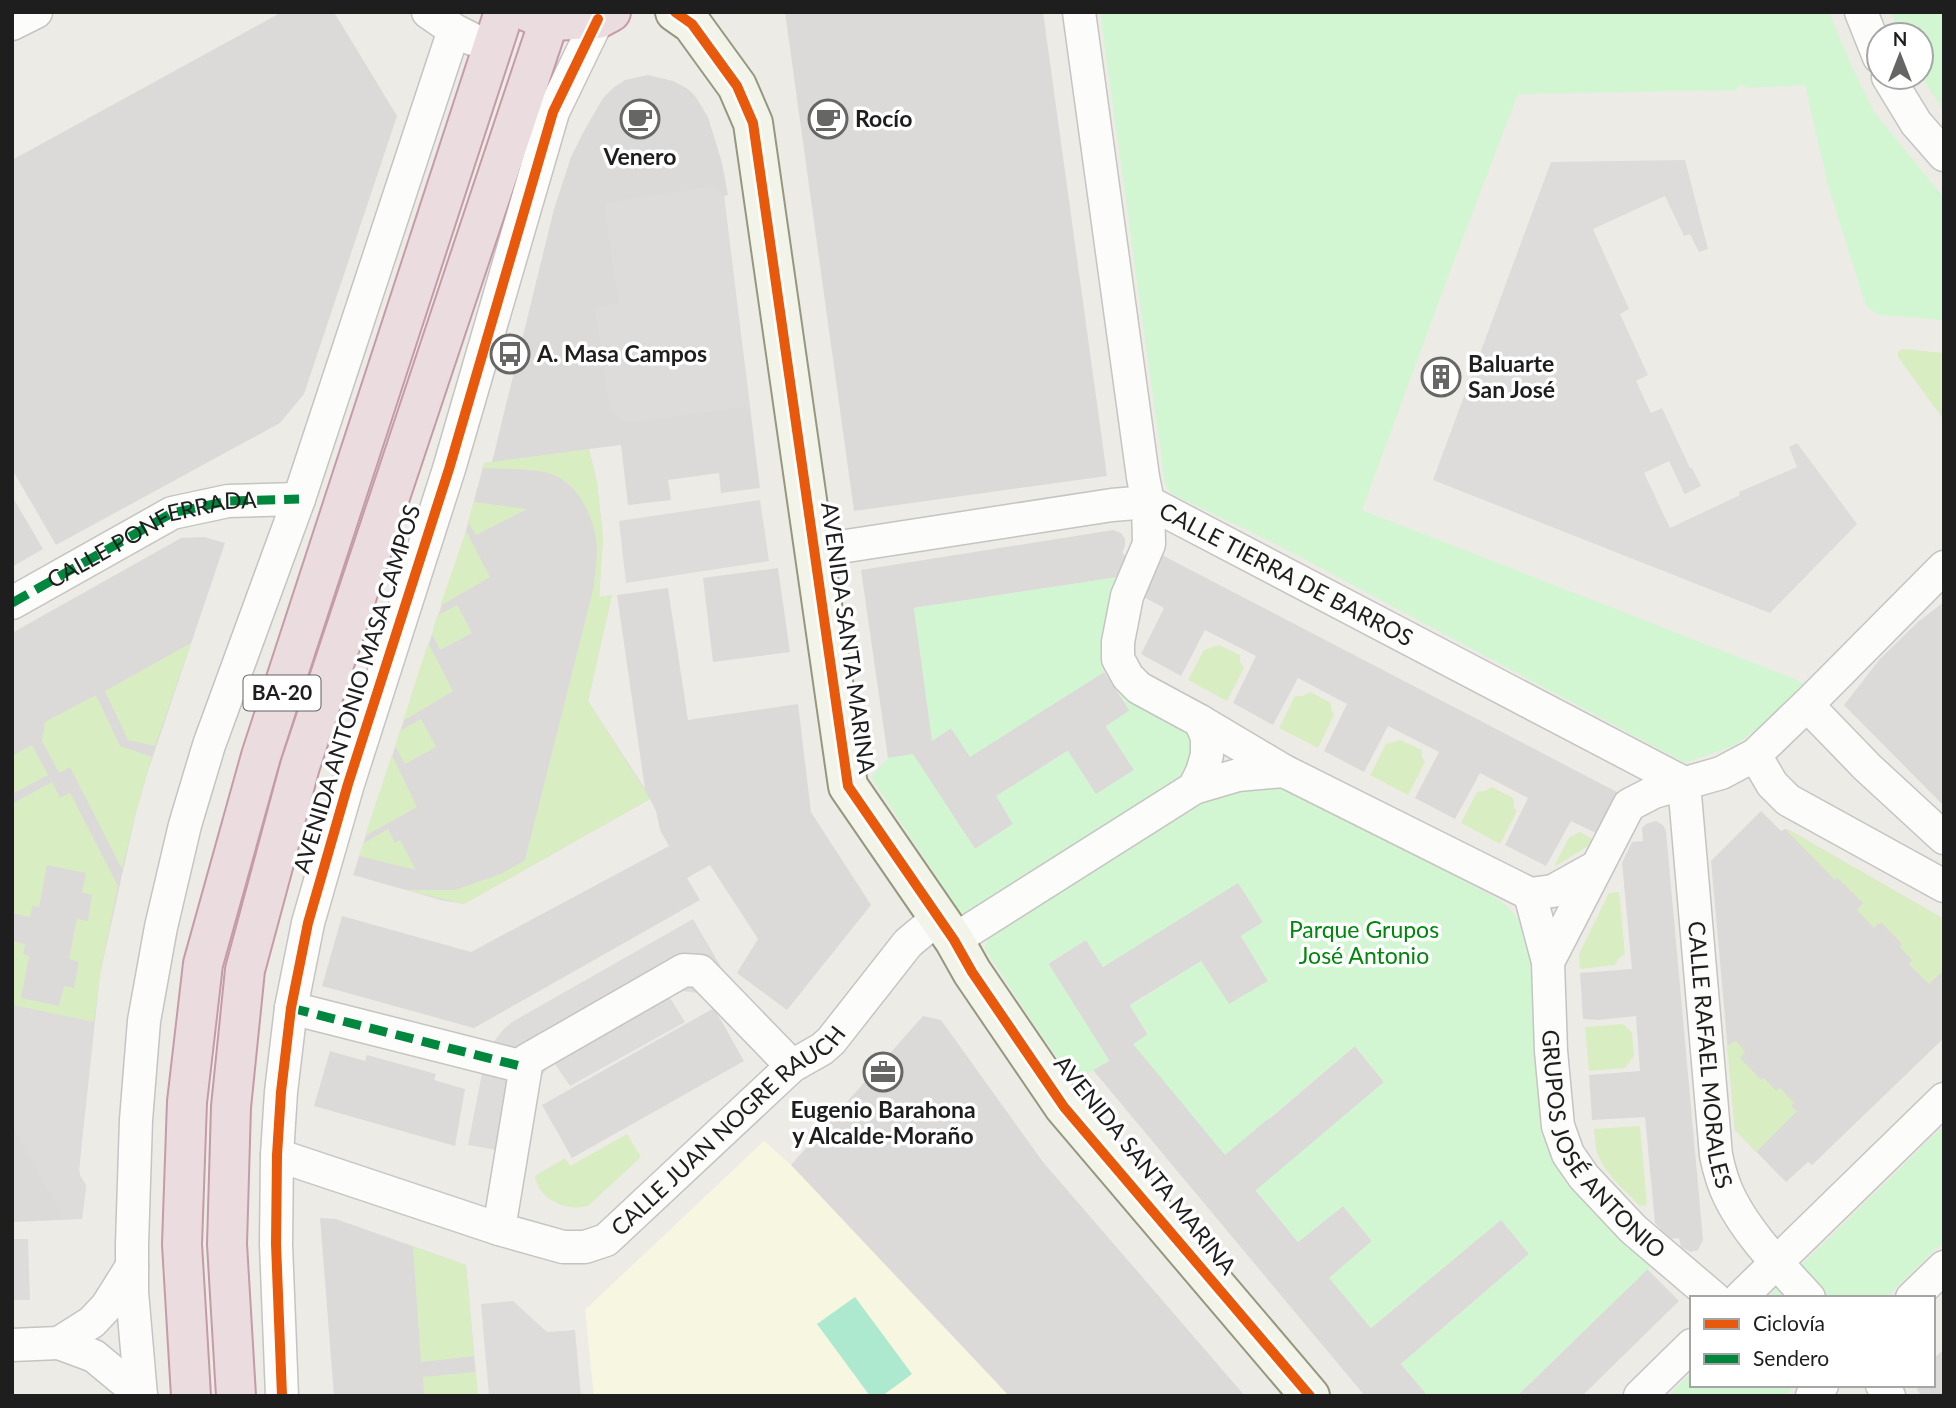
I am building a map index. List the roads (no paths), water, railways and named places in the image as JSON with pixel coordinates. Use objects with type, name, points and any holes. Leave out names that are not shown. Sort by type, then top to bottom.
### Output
[{"type":"highway","name":"BA-20","points":[[191,1396],[182,1231],[187,1102],[203,964],[261,756],[504,12]]},
{"type":"highway","points":[[543,15],[605,16]]},
{"type":"highway","name":"AVENIDA ANTONIO MASA CAMPOS","points":[[236,1396],[227,1244],[231,1107],[245,970],[300,766],[543,15]]},
{"type":"street","points":[[12,24],[36,12]]},
{"type":"street","points":[[428,12],[454,30],[492,49]]},
{"type":"street","name":"AVENIDA SANTA MARINA","points":[[675,12],[692,24],[737,86],[753,123],[848,786],[1064,1107],[1310,1396]]},
{"type":"street","name":"CALLE TIERRA DE BARROS","points":[[1079,12],[1148,502],[1684,783]]},
{"type":"street","name":"AVENIDA ANTONIO MASA CAMPOS","points":[[282,1396],[276,1244],[277,1155],[291,1008],[307,923],[325,858],[449,470],[553,112],[605,16]]},
{"type":"street","points":[[141,1395],[135,1345],[132,1266],[135,1120],[144,1021],[161,927],[185,825],[209,745],[299,499],[454,30]]},
{"type":"street","points":[[1897,91],[1916,123],[1944,155]]},
{"type":"street","name":"CALLE PONFERRADA","points":[[12,603],[172,513],[228,501],[299,499]]},
{"type":"street","points":[[814,551],[1112,505],[1148,502],[1149,544],[1127,596],[1118,642],[1118,659],[1128,677],[1139,688],[1284,771],[1530,894],[1553,891],[1597,867]]},
{"type":"street","points":[[1684,783],[1720,773],[1755,755],[1944,567]]},
{"type":"street","points":[[1807,705],[1867,767],[1944,838]]},
{"type":"street","points":[[1194,788],[1207,755],[1207,737],[1200,721]]},
{"type":"street","points":[[1755,755],[1772,784],[1788,800],[1944,886]]},
{"type":"street","points":[[946,929],[1194,788],[1238,775],[1284,771]]},
{"type":"street","name":"GRUPOS JOSÉ ANTONIO","points":[[1548,962],[1629,806],[1654,792],[1684,783]]},
{"type":"street","name":"CALLE RAFAEL MORALES","points":[[1684,783],[1716,1155],[1721,1176],[1729,1197],[1753,1235],[1807,1296]]},
{"type":"street","name":"GRUPOS JOSÉ ANTONIO","points":[[1530,894],[1548,962],[1551,1051],[1558,1126],[1568,1154],[1584,1177],[1633,1229],[1712,1296]]},
{"type":"street","name":"CALLE JUAN NOGRE RAUCH","points":[[277,1155],[563,1247],[585,1247],[606,1240],[792,1066],[831,1041],[908,943],[946,929]]},
{"type":"street","points":[[499,1228],[527,1060],[684,970],[700,971],[792,1066]]},
{"type":"street","points":[[291,1008],[524,1067]]},
{"type":"street","points":[[1742,1296],[1944,1098]]},
{"type":"street","points":[[59,1343],[92,1322],[107,1306],[132,1266]]},
{"type":"street","points":[[1914,1296],[1944,1267]]},
{"type":"street","points":[[12,1345],[59,1343],[94,1356],[141,1395]]},
{"type":"street","points":[[1640,1396],[1690,1347]]},
{"type":"place","name":"Venero","points":[[640,119]]},
{"type":"place","name":"Rocío","points":[[828,119]]},
{"type":"place","name":"A. Masa Campos","points":[[510,354]]},
{"type":"place","name":"Baluarte San José","points":[[1441,377]]},
{"type":"place","name":"Eugenio Barahona y Alcalde-Moraño","points":[[883,1072]]},
{"type":"park label","name":"Parque Grupos José Antonio","points":[[1364,943]]}]
